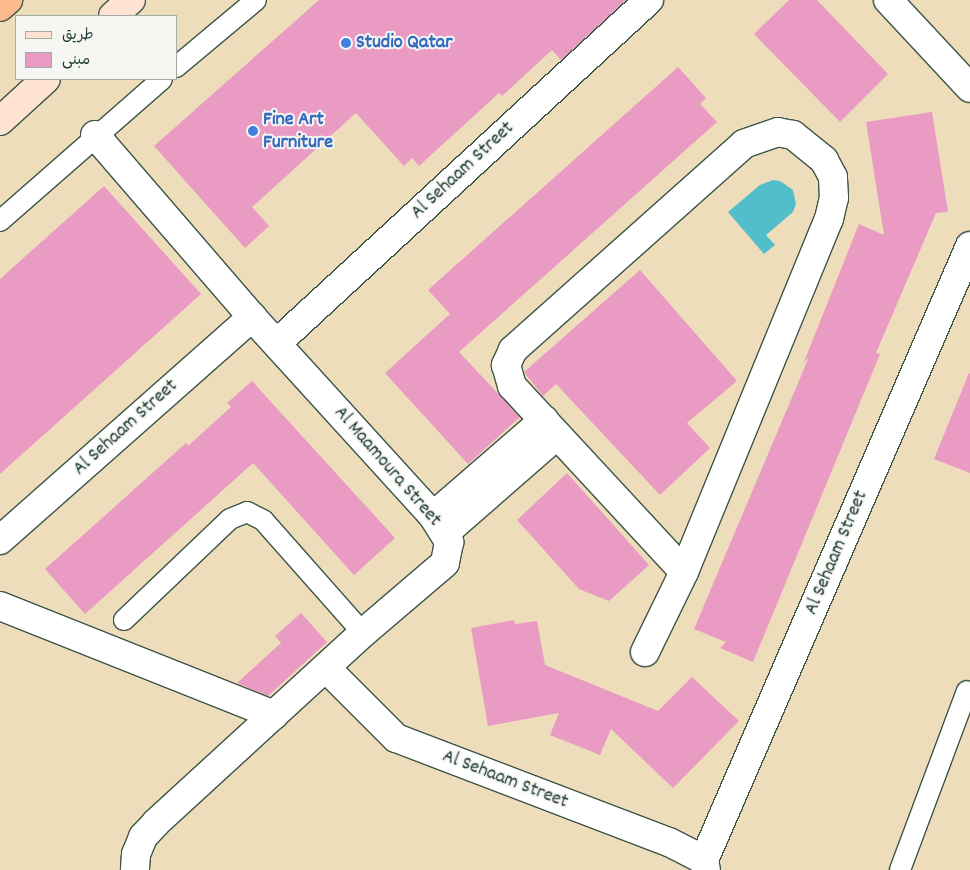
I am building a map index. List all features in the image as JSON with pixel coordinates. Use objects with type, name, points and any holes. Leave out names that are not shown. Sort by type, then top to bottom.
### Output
[{"type":"highway","points":[[0,7],[8,0]]},
{"type":"main road","points":[[114,15],[131,0]]},
{"type":"main road","points":[[0,121],[45,80]]},
{"type":"street","name":"Al Sehaam Street","points":[[277,343],[649,0]]},
{"type":"street","points":[[888,0],[970,88]]},
{"type":"street","points":[[645,652],[684,572],[829,219],[834,198],[833,178],[824,160],[793,135],[778,132],[744,144],[512,350],[506,374],[512,386],[684,572]]},
{"type":"street","name":"Al Maamoura Street","points":[[95,135],[252,316],[439,524],[449,542],[445,563],[363,633],[143,837],[136,854],[135,870]]},
{"type":"street","name":"Al Sehaam Street","points":[[326,668],[396,738],[652,835],[705,865],[970,246]]},
{"type":"street","name":"Al Sehaam Street","points":[[0,540],[252,316]]},
{"type":"street","points":[[439,524],[551,427]]},
{"type":"street","points":[[0,606],[274,716]]},
{"type":"lane","points":[[178,65],[256,0]]},
{"type":"lane","points":[[0,221],[95,135],[161,80]]},
{"type":"lane","points":[[124,620],[230,519],[247,512],[263,520],[363,633]]},
{"type":"lane","points":[[900,870],[961,732],[967,691]]},
{"type":"water","points":[[773,180],[780,181],[793,190],[796,204],[793,212],[766,235],[775,245],[764,254],[728,212],[760,185]]},
{"type":"building","points":[[319,0],[626,0],[561,60],[552,50],[502,96],[499,93],[419,166],[412,158],[404,166],[356,113],[252,207],[269,226],[245,248],[154,146]]},
{"type":"building","points":[[789,0],[817,0],[888,74],[840,122],[754,34]]},
{"type":"building","points":[[678,67],[706,98],[700,104],[717,122],[459,352],[520,417],[468,464],[385,373],[450,314],[428,290]]},
{"type":"building","points":[[932,112],[948,212],[936,213],[876,353],[880,354],[753,662],[720,648],[726,642],[694,629],[809,357],[804,362],[859,224],[884,235],[866,122]]},
{"type":"building","points":[[104,186],[201,294],[0,474],[0,279]]},
{"type":"building","points":[[640,270],[737,381],[687,423],[710,448],[660,495],[556,384],[543,396],[524,372]]},
{"type":"building","points":[[970,374],[970,473],[934,459]]},
{"type":"building","points":[[252,381],[395,538],[354,575],[253,463],[85,614],[45,569],[186,443],[188,446],[231,407],[227,403]]},
{"type":"building","points":[[567,473],[649,565],[609,601],[579,589],[517,520]]},
{"type":"building","points":[[301,613],[327,642],[268,696],[237,683],[281,643],[275,636]]},
{"type":"building","points":[[514,620],[515,624],[537,621],[545,665],[658,711],[692,677],[739,721],[673,788],[611,729],[600,755],[550,735],[559,713],[488,726],[471,628]]},
{"type":"place","name":"Studio Qatar","points":[[346,43]]},
{"type":"place","name":"Fine Art Furniture","points":[[253,131]]}]
